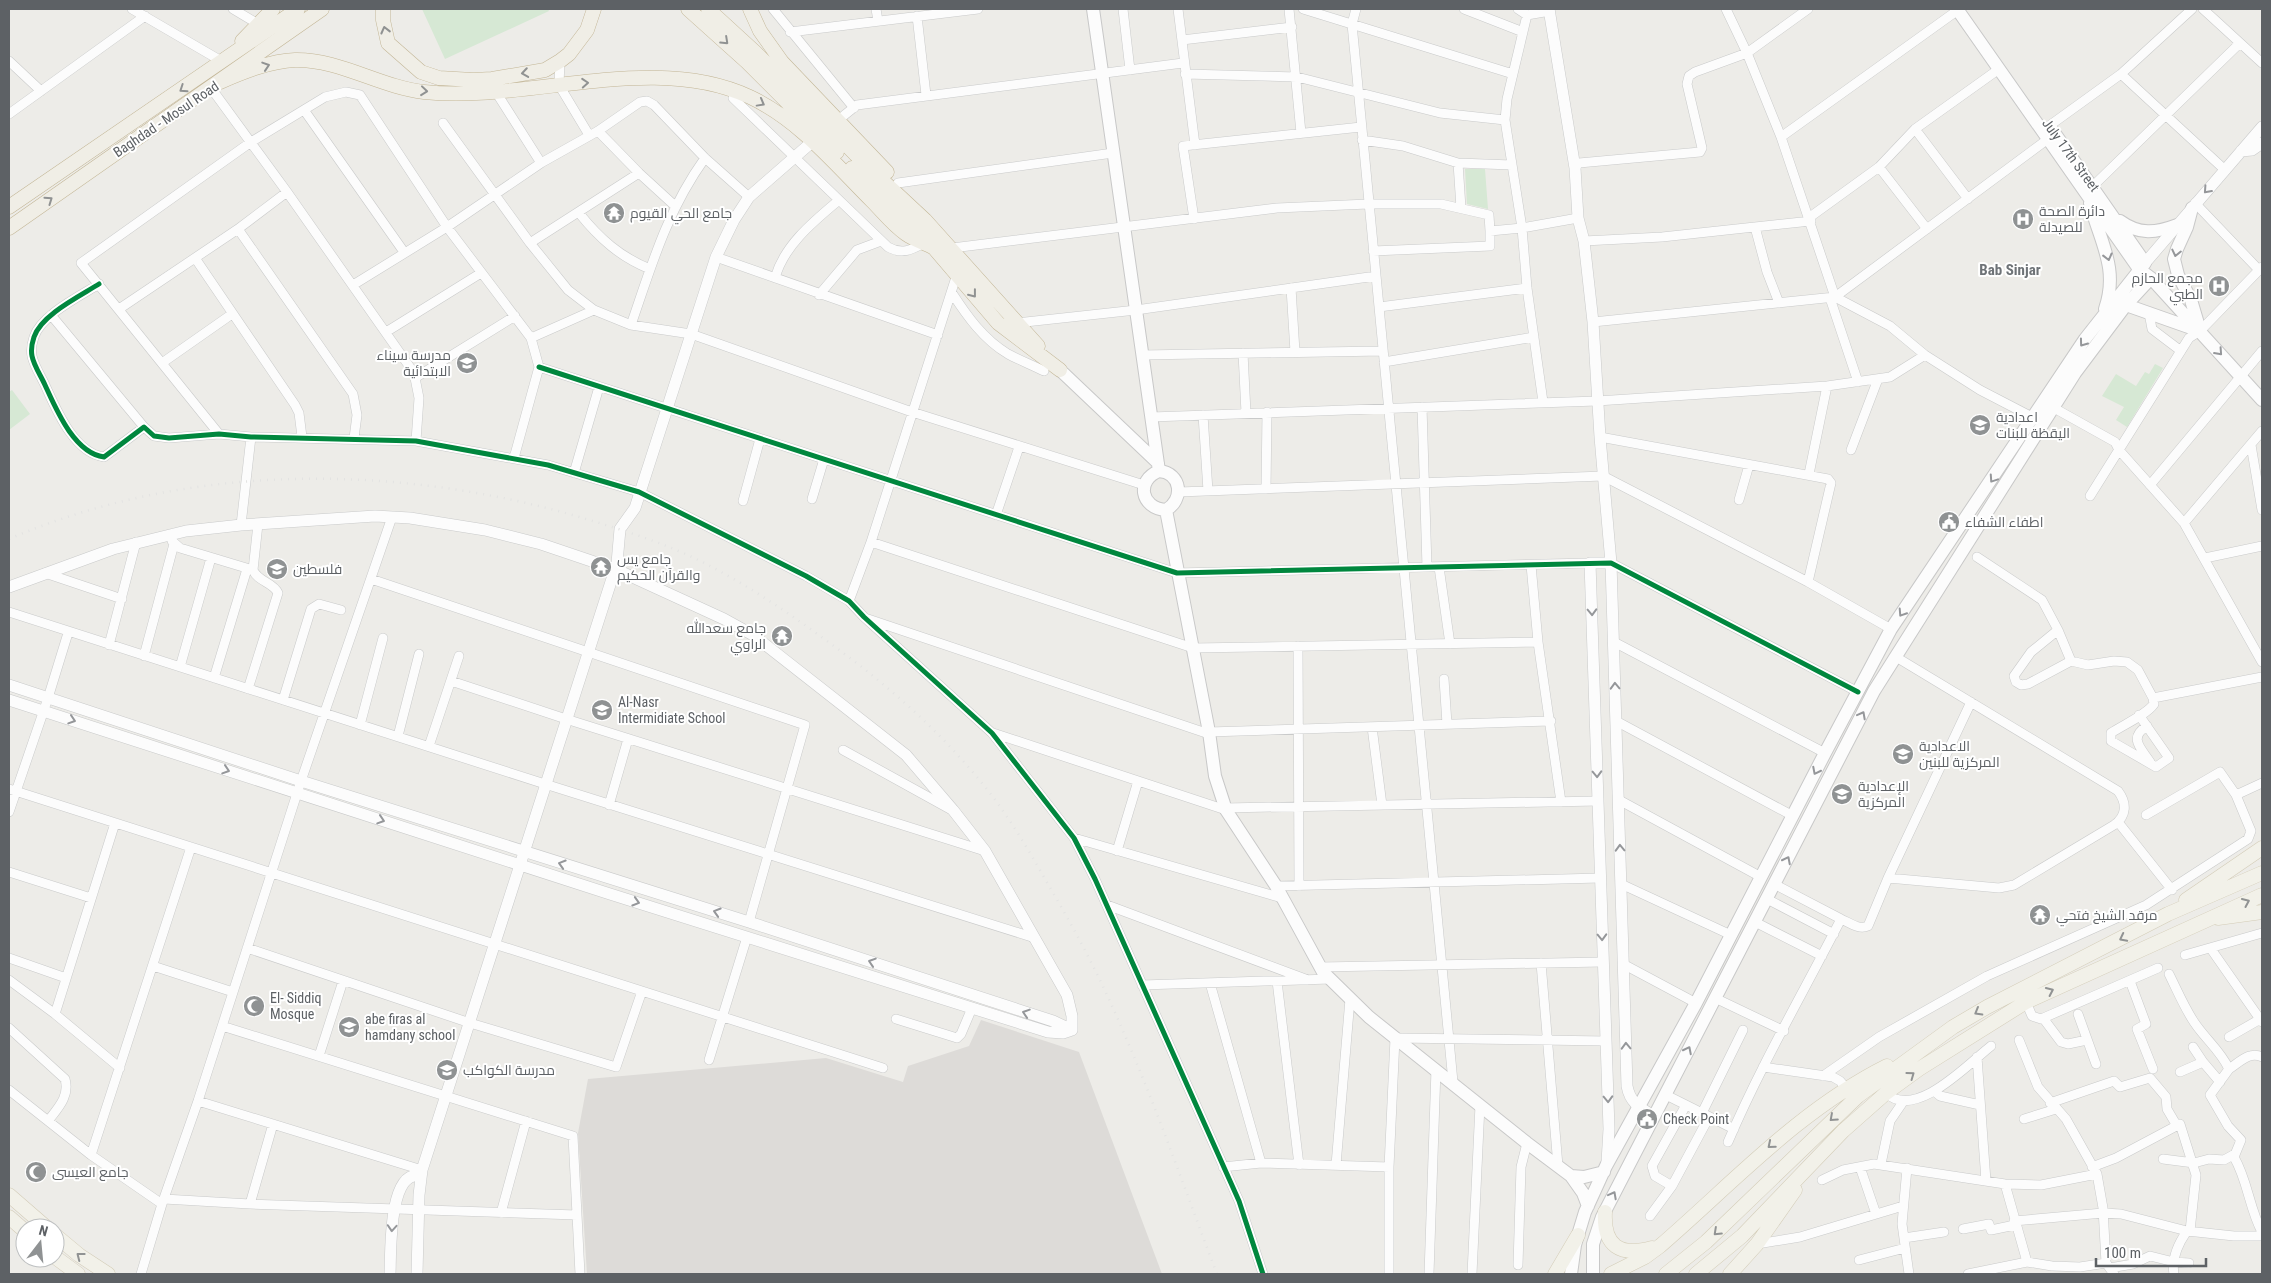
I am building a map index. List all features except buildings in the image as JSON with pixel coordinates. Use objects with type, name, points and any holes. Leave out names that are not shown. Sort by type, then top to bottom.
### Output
[{"type":"highway","points":[[223,62],[273,9]]},
{"type":"highway","points":[[9,207],[298,9]]},
{"type":"highway","name":"Baghdad - Mosul Road","points":[[9,228],[322,9]]},
{"type":"highway","points":[[383,9],[383,20],[388,43],[421,72],[439,78],[492,79],[545,70],[560,61],[569,54],[587,30],[594,9]]},
{"type":"highway","points":[[688,9],[819,122],[898,183],[923,207],[938,245],[957,274],[998,323],[1060,370]]},
{"type":"highway","points":[[708,9],[756,53],[819,122],[1060,370]]},
{"type":"highway","points":[[750,9],[770,48],[819,122]]},
{"type":"highway","points":[[215,85],[278,62],[296,60],[326,64],[405,88],[425,92],[496,92],[639,78],[687,80],[733,90],[766,106],[819,122]]},
{"type":"highway","points":[[819,122],[812,142],[900,229],[912,238],[938,245]]},
{"type":"main road","points":[[1093,9],[1158,467]]},
{"type":"main road","name":"July 17th Street","points":[[1960,9],[2048,139],[2114,216],[2142,266]]},
{"type":"main road","name":"July 17th Street","points":[[1960,9],[2049,126],[2150,278],[2262,400]]},
{"type":"main road","points":[[2090,190],[2110,266],[2109,299],[2102,320]]},
{"type":"main road","points":[[2193,205],[2187,227],[2175,254],[2175,263],[2178,275],[2191,300],[2200,331]]},
{"type":"main road","points":[[2114,216],[2126,225],[2139,231],[2161,230],[2176,225]]},
{"type":"main road","points":[[1571,1274],[1578,1235],[1588,1206],[1605,1169],[1696,1003],[1891,629],[2034,418],[2085,339],[2102,320],[2142,266]]},
{"type":"main road","points":[[1593,1274],[1593,1244],[1604,1212],[1874,691],[2075,373],[2126,305],[2150,278]]},
{"type":"main road","points":[[2126,305],[2200,331]]},
{"type":"main road","points":[[1060,370],[1158,467],[1175,479],[1179,492],[1175,503],[1166,510],[1159,510],[1148,503],[1144,491],[1144,485],[1158,467]]},
{"type":"main road","points":[[1166,510],[1193,648],[1215,776],[1225,809],[1279,892],[1320,967],[1350,998],[1395,1038],[1571,1176],[1583,1193],[1588,1206]]},
{"type":"main road","points":[[1936,561],[1950,570]]},
{"type":"main road","points":[[2168,914],[2208,884],[2262,848]]},
{"type":"main road","points":[[1611,1274],[1645,1257],[1660,1246],[1768,1147],[1987,1007],[2168,914],[2262,874]]},
{"type":"main road","points":[[1696,1274],[1742,1236],[1843,1131],[1886,1093],[1941,1054],[2026,1002],[2262,895]]},
{"type":"main road","points":[[2209,918],[2234,917],[2262,912]]},
{"type":"main road","points":[[1666,1274],[1730,1220],[1823,1127],[1851,1094]]},
{"type":"main road","points":[[1730,1274],[1757,1244],[1813,1163]]},
{"type":"main road","points":[[1571,1176],[1584,1177],[1605,1169]]},
{"type":"main road","points":[[9,1195],[35,1218]]},
{"type":"main road","points":[[1604,1212],[1606,1233],[1616,1246],[1631,1252],[1660,1246]]},
{"type":"main road","points":[[1555,1274],[1578,1235]]},
{"type":"main road","points":[[65,1244],[78,1255],[108,1274]]},
{"type":"main road","points":[[65,1264],[78,1274]]},
{"type":"street","points":[[132,9],[223,62]]},
{"type":"street","points":[[233,9],[258,24]]},
{"type":"street","points":[[773,9],[854,108]]},
{"type":"street","points":[[876,9],[878,21]]},
{"type":"street","points":[[790,32],[978,9]]},
{"type":"street","points":[[1123,9],[1130,70]]},
{"type":"street","points":[[1178,9],[1195,145]]},
{"type":"street","points":[[1289,9],[1301,133]]},
{"type":"street","points":[[1303,9],[1513,74]]},
{"type":"street","points":[[1356,9],[1352,24],[1362,140],[1453,1082]]},
{"type":"street","points":[[1464,9],[1523,32]]},
{"type":"street","points":[[1518,9],[1527,15],[1550,10],[1574,168],[1578,218],[1584,241],[1593,322],[1597,400],[1611,563],[1627,1086],[1630,1099],[1654,1116]]},
{"type":"street","points":[[1726,9],[1748,53],[1781,137],[1810,219],[1858,382]]},
{"type":"street","points":[[1574,168],[1579,163],[1700,152],[1702,148],[1688,84],[1689,76],[1695,72],[1748,53],[1808,9]]},
{"type":"street","points":[[1781,137],[1960,9]]},
{"type":"street","points":[[2049,126],[2121,74],[2192,9]]},
{"type":"street","points":[[2203,9],[2262,63]]},
{"type":"street","points":[[1527,15],[1513,74],[1505,120],[1522,228],[1527,288],[1543,402]]},
{"type":"street","points":[[9,114],[145,16]]},
{"type":"street","points":[[917,16],[926,95]]},
{"type":"street","points":[[1182,40],[1292,27]]},
{"type":"street","points":[[2090,190],[2165,114],[2240,43]]},
{"type":"street","points":[[9,61],[41,91]]},
{"type":"street","points":[[560,61],[559,85],[589,135]]},
{"type":"street","points":[[819,122],[857,106],[926,95],[1184,63]]},
{"type":"street","points":[[1584,241],[1662,237],[1810,219],[1879,167],[1915,129],[1999,69]]},
{"type":"street","points":[[1185,74],[1297,77],[1440,113],[1505,120]]},
{"type":"street","points":[[2121,74],[2225,170]]},
{"type":"street","points":[[215,85],[251,142],[386,332],[415,378],[419,398],[416,441]]},
{"type":"street","points":[[219,434],[81,263],[251,142],[324,97],[346,92],[360,95],[447,227],[531,338],[539,367],[514,458]]},
{"type":"street","points":[[496,92],[541,163]]},
{"type":"street","points":[[733,98],[881,241],[888,247],[901,252],[938,245],[1124,227],[1277,208],[1368,204],[1441,204],[1489,214],[1490,246],[1373,251]]},
{"type":"street","points":[[353,285],[447,227],[541,163],[598,131],[640,102],[647,101],[654,105],[705,158],[749,197]]},
{"type":"street","points":[[304,110],[404,252]]},
{"type":"street","points":[[443,122],[494,196],[530,243],[568,290],[594,310],[631,325],[691,334],[912,412],[1144,485]]},
{"type":"street","points":[[2142,266],[2262,126]]},
{"type":"street","points":[[1194,219],[1183,146],[1361,127]]},
{"type":"street","points":[[1915,129],[1968,199]]},
{"type":"street","points":[[598,131],[674,205]]},
{"type":"street","points":[[1593,322],[1833,298],[2048,139]]},
{"type":"street","points":[[1362,140],[1403,146],[1458,163],[1512,164]]},
{"type":"street","points":[[417,1274],[421,1173],[618,557],[620,529],[632,512],[716,257],[734,220],[749,197],[812,142]]},
{"type":"street","points":[[2241,151],[2252,150],[2262,143]]},
{"type":"street","points":[[898,183],[1113,153]]},
{"type":"street","points":[[631,325],[674,205],[705,158]]},
{"type":"street","points":[[1458,163],[1461,208]]},
{"type":"street","points":[[1879,167],[1927,229]]},
{"type":"street","points":[[530,243],[639,173]]},
{"type":"street","points":[[119,309],[238,229],[287,192]]},
{"type":"street","points":[[775,278],[778,266],[796,240],[839,200]]},
{"type":"street","points":[[2090,496],[2189,338],[2200,331],[2261,268],[2193,205]]},
{"type":"street","points":[[579,213],[615,251],[631,262],[650,270]]},
{"type":"street","points":[[1490,231],[1522,228],[1578,218]]},
{"type":"street","points":[[1755,227],[1767,272],[1778,303]]},
{"type":"street","points":[[238,229],[353,394],[357,415],[354,438]]},
{"type":"street","points":[[819,295],[856,250],[881,241]]},
{"type":"street","points":[[716,257],[819,295],[938,335]]},
{"type":"street","points":[[195,258],[299,413],[302,437]]},
{"type":"street","points":[[386,332],[480,273]]},
{"type":"street","points":[[848,601],[872,542],[890,480],[957,274]]},
{"type":"street","points":[[1016,323],[1136,310],[1376,276]]},
{"type":"street","points":[[99,284],[51,315],[34,336],[32,356],[57,410],[71,434],[90,453],[104,457],[144,428]]},
{"type":"street","points":[[1291,288],[1296,352]]},
{"type":"street","points":[[1379,307],[1527,288]]},
{"type":"street","points":[[952,293],[970,320],[986,336],[1007,353],[1044,370]]},
{"type":"street","points":[[1833,298],[1890,326],[1925,355],[1980,390],[2034,418]]},
{"type":"street","points":[[531,338],[594,310]]},
{"type":"street","points":[[2149,313],[2152,329],[2181,351]]},
{"type":"street","points":[[162,362],[232,314]]},
{"type":"street","points":[[51,315],[144,428],[154,436],[169,438],[219,434],[251,437],[416,441],[514,458],[638,492],[806,576],[848,601],[992,733],[1074,838],[1107,906],[1239,1201],[1263,1274]]},
{"type":"street","points":[[415,378],[515,316]]},
{"type":"street","points":[[1384,362],[1534,338]]},
{"type":"street","points":[[1142,355],[1383,351]]},
{"type":"street","points":[[2150,485],[2262,351]]},
{"type":"street","points":[[1243,353],[1246,413]]},
{"type":"street","points":[[1151,417],[1597,400],[1827,386],[1890,377],[1925,355]]},
{"type":"street","points":[[539,367],[1177,573],[1611,563],[1858,692]]},
{"type":"street","points":[[1851,450],[1878,379]]},
{"type":"street","points":[[574,473],[599,386]]},
{"type":"street","points":[[1809,474],[1827,386]]},
{"type":"street","points":[[1422,407],[1428,567]]},
{"type":"street","points":[[2054,408],[2115,442],[2119,450],[2184,523],[2262,662]]},
{"type":"street","points":[[1266,489],[1267,412]]},
{"type":"street","points":[[1203,415],[1208,491]]},
{"type":"street","points":[[2184,523],[2262,431]]},
{"type":"street","points":[[241,525],[251,437]]},
{"type":"street","points":[[1600,437],[1824,477],[1831,483],[1808,582]]},
{"type":"street","points":[[743,501],[760,438]]},
{"type":"street","points":[[2251,445],[2262,510]]},
{"type":"street","points":[[996,514],[1019,447]]},
{"type":"street","points":[[812,499],[824,459]]},
{"type":"street","points":[[1739,500],[1749,465]]},
{"type":"street","points":[[1179,492],[1603,476],[1808,582],[1891,629]]},
{"type":"street","points":[[141,1274],[163,1201],[198,1101],[297,793],[392,517]]},
{"type":"street","points":[[9,587],[136,542],[171,539],[241,525],[392,517],[456,525],[513,536],[614,569],[724,619],[767,645],[900,749],[953,810],[984,851],[1067,995],[1072,1016],[1072,1030],[975,1005],[610,894],[522,858],[301,781],[9,685]]},
{"type":"street","points":[[214,678],[250,569],[258,524]]},
{"type":"street","points":[[171,539],[180,548],[250,569],[259,579],[273,587],[278,593],[248,689]]},
{"type":"street","points":[[144,656],[171,539]]},
{"type":"street","points":[[108,645],[136,542]]},
{"type":"street","points":[[872,542],[1193,648],[1538,642]]},
{"type":"street","points":[[2204,558],[2262,546]]},
{"type":"street","points":[[1977,557],[2042,600],[2058,630],[2071,661]]},
{"type":"street","points":[[180,667],[211,558]]},
{"type":"street","points":[[1590,563],[1609,1148],[1605,1169]]},
{"type":"street","points":[[1531,564],[1538,642],[1551,721],[1561,802]]},
{"type":"street","points":[[1439,567],[1450,644]]},
{"type":"street","points":[[45,573],[122,599]]},
{"type":"street","points":[[370,579],[805,725],[749,922]]},
{"type":"street","points":[[283,700],[310,609],[318,604],[341,610]]},
{"type":"street","points":[[9,612],[68,633],[1035,938]]},
{"type":"street","points":[[864,617],[1208,733],[1551,721]]},
{"type":"street","points":[[2058,630],[2031,652],[2014,676],[2016,682],[2021,685],[2028,684],[2071,661],[2088,665],[2114,661],[2127,662],[2138,670],[2153,698],[2154,704],[2150,710],[2139,715],[2111,733],[2111,741],[2156,767],[2169,758],[2139,715]]},
{"type":"street","points":[[9,812],[12,790],[44,711],[68,633]]},
{"type":"street","points":[[360,725],[383,638]]},
{"type":"street","points":[[1614,642],[1825,753]]},
{"type":"street","points":[[1298,646],[1299,886]]},
{"type":"street","points":[[398,736],[419,654]]},
{"type":"street","points":[[429,746],[459,656]]},
{"type":"street","points":[[1888,878],[1999,888],[2014,885],[2118,822],[2125,810],[2122,796],[2118,791],[1896,657]]},
{"type":"street","points":[[2153,698],[2262,677]]},
{"type":"street","points":[[1444,679],[1447,724]]},
{"type":"street","points":[[451,681],[787,790],[984,851]]},
{"type":"street","points":[[9,700],[297,793],[522,858],[615,881],[749,922],[975,1005]]},
{"type":"street","points":[[1774,884],[1857,927],[1863,928],[1868,926],[1888,878],[1971,702]]},
{"type":"street","points":[[1616,721],[1793,816]]},
{"type":"street","points":[[2147,726],[2136,737],[2138,745],[2151,764]]},
{"type":"street","points":[[1372,727],[1382,805]]},
{"type":"street","points":[[992,733],[1225,809],[1598,801]]},
{"type":"street","points":[[609,804],[628,739]]},
{"type":"street","points":[[843,750],[953,810]]},
{"type":"street","points":[[1823,1076],[1879,1037],[1982,978],[2119,919],[2172,890],[2248,839],[2251,831],[2236,795],[2220,772],[2146,815]]},
{"type":"street","points":[[1117,851],[1138,781]]},
{"type":"street","points":[[2236,795],[2262,783]]},
{"type":"street","points":[[12,790],[883,1068]]},
{"type":"street","points":[[1618,800],[1761,877]]},
{"type":"street","points":[[2118,822],[2172,890]]},
{"type":"street","points":[[55,1014],[115,823]]},
{"type":"street","points":[[1074,838],[1117,851],[1279,892],[1299,886],[1600,878]]},
{"type":"street","points":[[91,1155],[191,846]]},
{"type":"street","points":[[9,872],[91,898]]},
{"type":"street","points":[[610,894],[615,881]]},
{"type":"street","points":[[1621,884],[1731,935]]},
{"type":"street","points":[[1766,899],[1834,934]]},
{"type":"street","points":[[1107,906],[1308,980]]},
{"type":"street","points":[[1728,1142],[1762,1066],[1784,1031],[1842,919]]},
{"type":"street","points":[[1755,922],[1822,956]]},
{"type":"street","points":[[2185,955],[2262,933]]},
{"type":"street","points":[[709,1060],[747,937]]},
{"type":"street","points":[[247,948],[470,1023],[616,1067],[642,991]]},
{"type":"street","points":[[2211,949],[2262,1020],[2230,1038]]},
{"type":"street","points":[[9,958],[66,978]]},
{"type":"street","points":[[1320,967],[1603,962]]},
{"type":"street","points":[[1542,963],[1558,1166]]},
{"type":"street","points":[[1623,964],[1696,1003]]},
{"type":"street","points":[[153,966],[233,992]]},
{"type":"street","points":[[2026,1002],[2034,1018],[2043,1018],[2158,968]]},
{"type":"street","points":[[2169,974],[2194,1023],[2217,1048],[2229,1069]]},
{"type":"street","points":[[1142,986],[1330,979]]},
{"type":"street","points":[[9,980],[55,1014],[120,1068]]},
{"type":"street","points":[[319,1056],[343,981]]},
{"type":"street","points":[[1277,981],[1299,1165]]},
{"type":"street","points":[[2130,981],[2146,1024],[2137,1029],[2153,1069]]},
{"type":"street","points":[[1210,983],[1261,1163]]},
{"type":"street","points":[[1336,1165],[1350,998]]},
{"type":"street","points":[[1715,998],[1784,1031]]},
{"type":"street","points":[[896,1019],[957,1038],[962,1034],[975,1005]]},
{"type":"street","points":[[2078,1014],[2096,1064]]},
{"type":"street","points":[[2043,1018],[2061,1042],[2068,1044],[2087,1040]]},
{"type":"street","points":[[222,1026],[573,1136],[580,1274]]},
{"type":"street","points":[[9,1028],[65,1079],[67,1087],[66,1096],[48,1121]]},
{"type":"street","points":[[1650,1216],[1672,1186],[1706,1115],[1743,1030]]},
{"type":"street","points":[[1389,1274],[1389,1167],[1395,1038],[1606,1041]]},
{"type":"street","points":[[2019,1040],[2038,1087],[2074,1132],[2095,1171],[2110,1268]]},
{"type":"street","points":[[1886,1093],[1894,1099],[1903,1102],[1934,1091],[1991,1046]]},
{"type":"street","points":[[2193,1047],[2220,1082]]},
{"type":"street","points":[[2234,1157],[2241,1140],[2228,1126],[2210,1094],[2229,1069],[2247,1057],[2253,1055],[2262,1057]]},
{"type":"street","points":[[1977,1057],[1986,1181]]},
{"type":"street","points":[[2180,1072],[2203,1062]]},
{"type":"street","points":[[1762,1066],[1837,1079],[1851,1094]]},
{"type":"street","points":[[1429,1274],[1436,1069]]},
{"type":"street","points":[[2024,1119],[2114,1081],[2120,1088],[2150,1078],[2166,1097],[2167,1109],[2176,1126]]},
{"type":"street","points":[[9,1090],[91,1155],[163,1201],[394,1208],[501,1214],[577,1215]]},
{"type":"street","points":[[1934,1091],[1942,1096],[1980,1105]]},
{"type":"street","points":[[1666,1095],[1734,1129]]},
{"type":"street","points":[[198,1101],[421,1173]]},
{"type":"street","points":[[1881,1164],[1890,1121],[1903,1102]]},
{"type":"street","points":[[1472,1274],[1480,1105]]},
{"type":"street","points":[[1672,1186],[1655,1176],[1652,1166],[1686,1105]]},
{"type":"street","points":[[501,1214],[526,1121]]},
{"type":"street","points":[[250,1204],[273,1124]]},
{"type":"street","points":[[1822,1180],[1843,1170],[1881,1164],[2005,1184],[2041,1186],[2095,1171],[2180,1124],[2194,1163],[2196,1175],[2188,1231],[2178,1244],[2174,1262],[2174,1274]]},
{"type":"street","points":[[1518,1265],[1520,1167],[1527,1143]]},
{"type":"street","points":[[2163,1159],[2194,1163],[2209,1159],[2224,1160],[2233,1155],[2234,1157]]},
{"type":"street","points":[[1963,1229],[1989,1224],[1991,1230],[2015,1223],[2103,1213],[2122,1214],[2188,1231],[2234,1236],[2262,1234],[2253,1212],[2242,1170],[2234,1157]]},
{"type":"street","points":[[1223,1166],[1261,1163],[1389,1167]]},
{"type":"street","points":[[1860,1167],[1876,1214]]},
{"type":"street","points":[[1907,1168],[1902,1224],[1909,1274]]},
{"type":"street","points":[[390,1274],[391,1224],[394,1208],[407,1180],[421,1173]]},
{"type":"street","points":[[2005,1184],[2027,1262]]},
{"type":"street","points":[[1757,1244],[1800,1237],[1903,1206]]},
{"type":"street","points":[[1859,1260],[1904,1243],[1944,1232]]},
{"type":"street","points":[[1968,1274],[2027,1262],[2052,1270],[2080,1267],[2110,1268],[2133,1264],[2150,1256],[2174,1262],[2189,1262]]},
{"type":"shaded area","points":[[981,1020],[1079,1052],[1162,1274],[587,1274],[578,1133],[588,1079],[826,1058],[903,1082],[908,1066],[969,1046]]},
{"type":"green space","points":[[422,9],[548,9],[549,11],[445,59]]},
{"type":"green space","points":[[1465,169],[1485,169],[1488,209],[1467,204]]},
{"type":"green space","points":[[2155,364],[2163,368],[2127,427],[2116,420],[2124,407],[2102,396],[2116,374],[2136,386],[2145,372],[2149,374]]},
{"type":"green space","points":[[12,390],[30,414],[9,430],[9,392]]},
{"type":"railway","points":[[9,539],[77,514],[148,496],[220,484],[293,479],[367,480],[440,487],[512,500],[583,518],[677,550],[754,591],[854,661],[928,724],[962,759],[1008,818],[1069,921],[1107,994],[1172,1152],[1217,1274]]},
{"type":"cycle path","points":[[99,284],[62,307],[44,321],[38,329],[32,344],[34,363],[67,428],[75,439],[93,454],[104,457],[144,427],[154,436],[169,438],[219,434],[251,437],[416,441],[548,465],[639,492],[806,576],[849,601],[864,617],[992,733],[1074,838],[1095,879],[1239,1201],[1263,1274]]},
{"type":"cycle path","points":[[539,367],[1177,573],[1611,563],[1858,692]]},
{"type":"place","name":"جامع الحي القيوم","points":[[614,213]]},
{"type":"place","name":"دائرة الصحة للصيدلة","points":[[2023,219]]},
{"type":"place","name":"مجمع الحازم الطبي","points":[[2219,286]]},
{"type":"place","name":"مدرسة سيناء الابتدائية","points":[[467,363]]},
{"type":"place","name":"اعدادية اليقظة للبنات","points":[[1980,425]]},
{"type":"place","name":"اطفاء الشفاء","points":[[1949,522]]},
{"type":"place","name":"جامع يس والقرآن الحكيم","points":[[601,567]]},
{"type":"place","name":"فلسطين","points":[[277,569]]},
{"type":"place","name":"جامع سعدالله الراوي","points":[[782,636]]},
{"type":"place","name":"Al-Nasr Intermidiate School","points":[[602,710]]},
{"type":"place","name":"الاعدادية المركزية للبنين","points":[[1903,754]]},
{"type":"place","name":"الإعدادية المركزية","points":[[1842,794]]},
{"type":"place","name":"مرقد الشيخ فتحي","points":[[2040,915]]},
{"type":"place","name":"El- Siddiq Mosque","points":[[254,1006]]},
{"type":"place","name":"abe firas al hamdany school","points":[[349,1027]]},
{"type":"place","name":"مدرسة الكواكب","points":[[447,1070]]},
{"type":"place","name":"Check Point","points":[[1647,1119]]},
{"type":"place","name":"جامع العيسى","points":[[36,1172]]},
{"type":"district","name":"Bab Sinjar","points":[[2010,270]]}]
